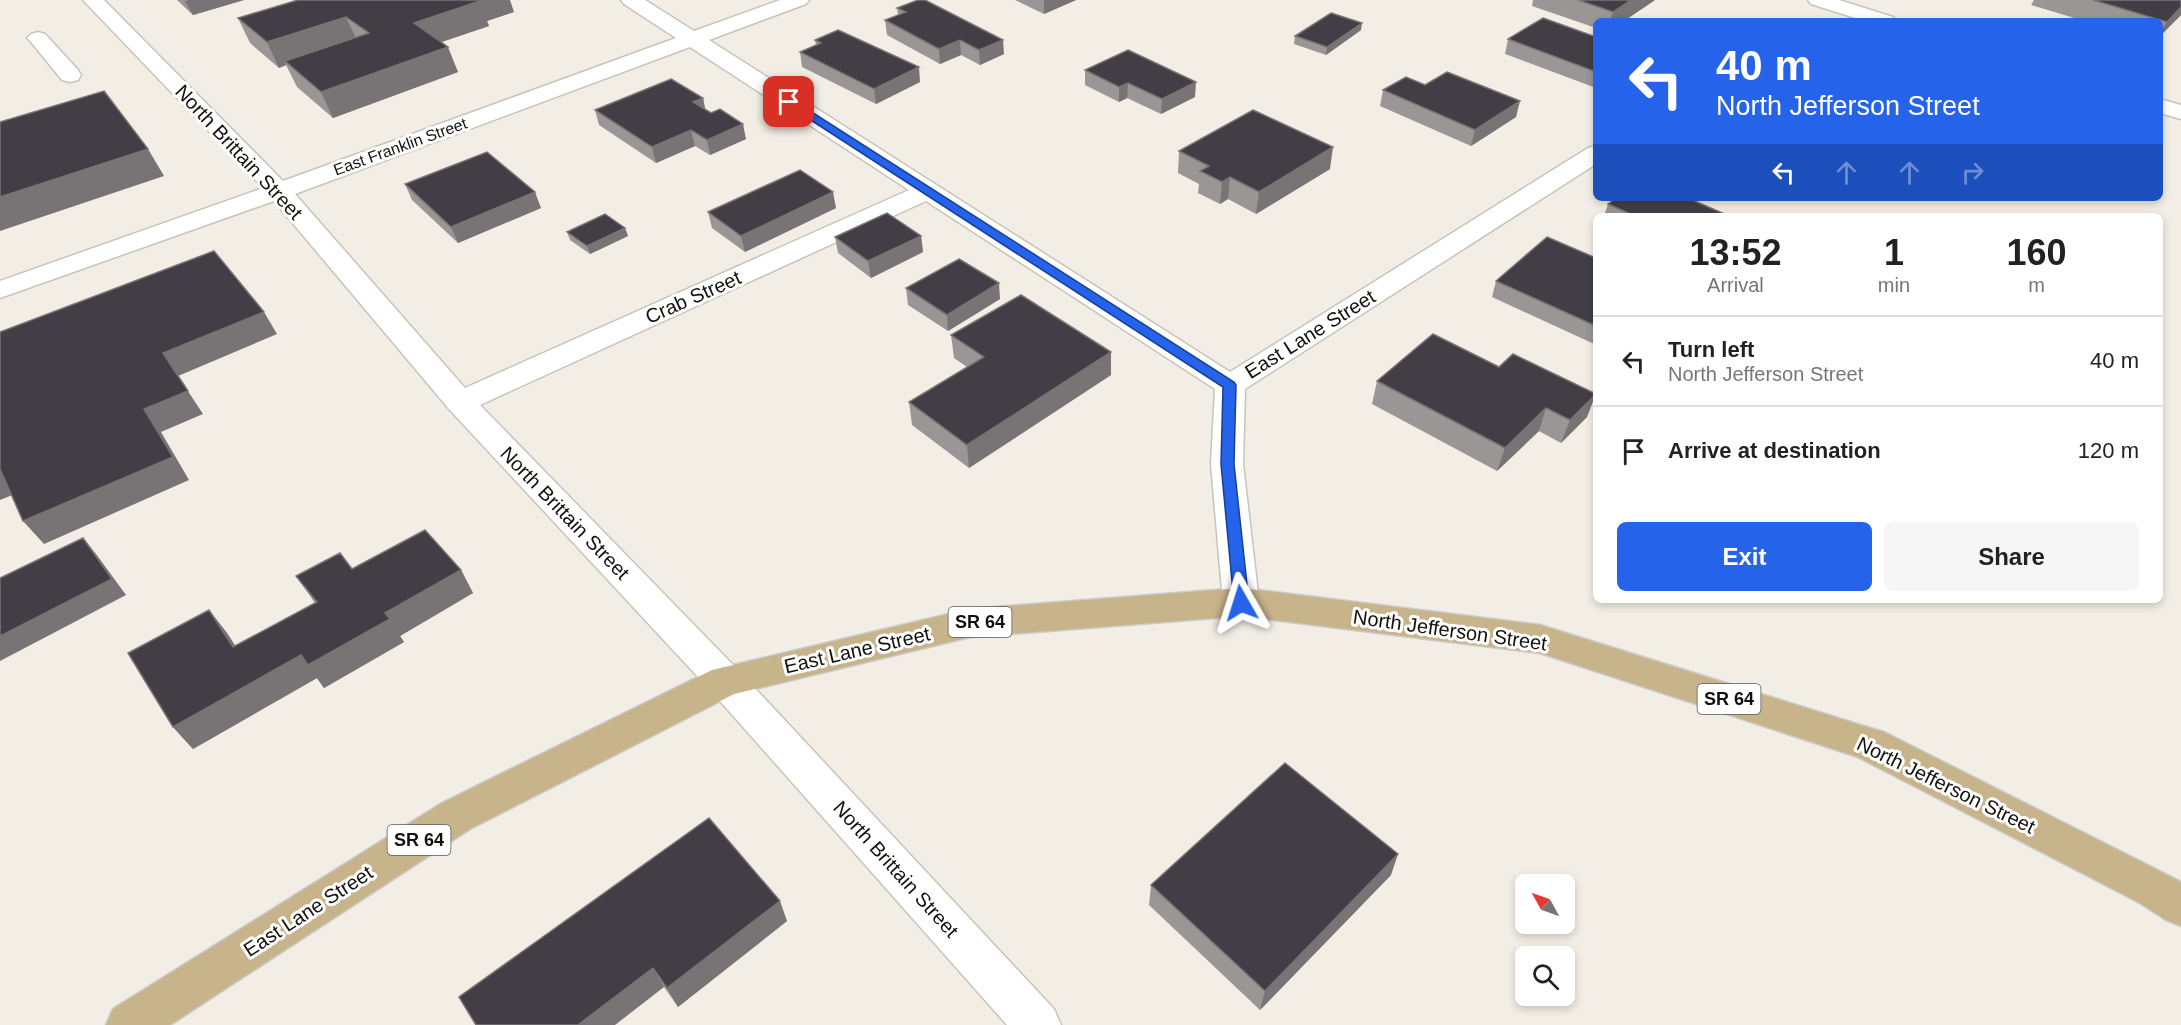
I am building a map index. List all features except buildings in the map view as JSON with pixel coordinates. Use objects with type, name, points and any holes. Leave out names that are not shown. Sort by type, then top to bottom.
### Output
[{"type":"main road","name":"East Lane Street","points":[[129,1025],[456,816],[725,681],[970,622],[1241,603]]},
{"type":"main road","name":"North Jefferson Street","points":[[1241,603],[1540,639],[1869,744],[2155,889],[2181,906]]},
{"type":"street","name":"North Brittain Street","points":[[93,0],[279,191],[460,402],[725,681],[1038,1025]]},
{"type":"street","points":[[631,0],[1230,385]]},
{"type":"street","name":"East Franklin Street","points":[[0,290],[279,191],[799,0]]},
{"type":"street","points":[[1825,5],[1875,18]]},
{"type":"street","points":[[38,38],[70,75]]},
{"type":"street","points":[[2163,107],[2181,112]]},
{"type":"street","name":"East Lane Street","points":[[1241,603],[1227,464],[1230,385],[1593,155]]},
{"type":"street","name":"Crab Street","points":[[460,402],[926,191]]},
{"type":"route","points":[[789,102],[1230,385],[1227,464],[1241,603]]}]
